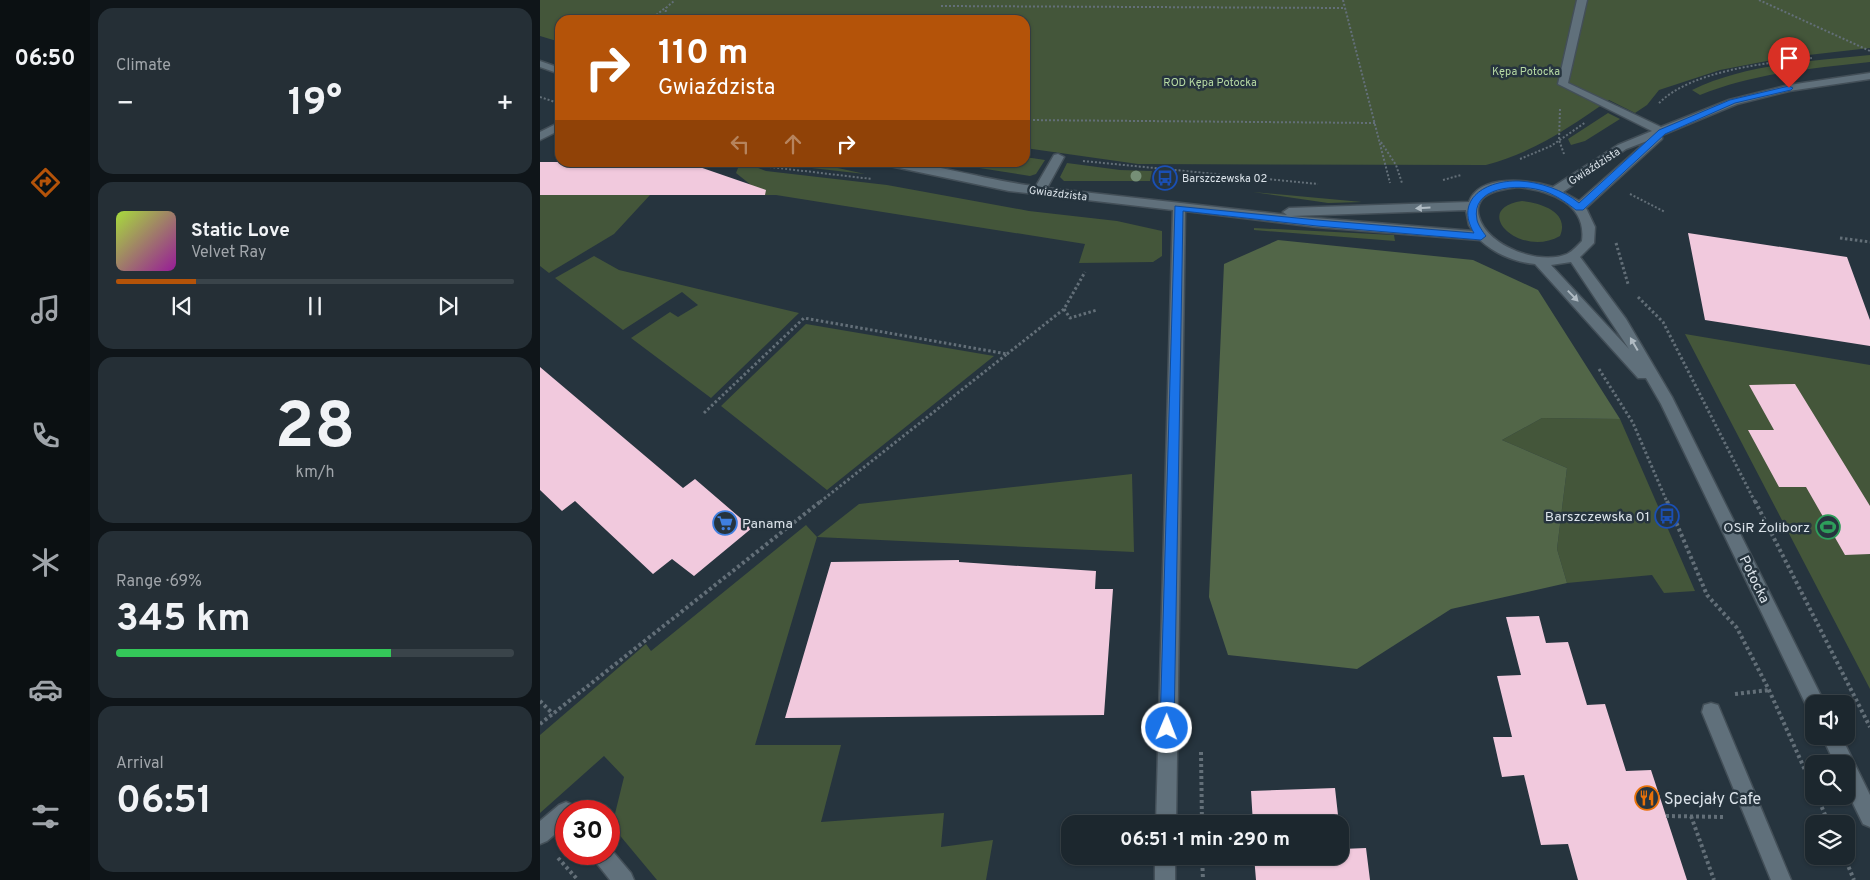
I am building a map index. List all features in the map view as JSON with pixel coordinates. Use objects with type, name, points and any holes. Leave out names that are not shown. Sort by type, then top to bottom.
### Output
[{"type":"street","points":[[1582,0],[1563,84],[1662,132]]},
{"type":"street","points":[[540,64],[555,69]]},
{"type":"street","name":"Gwiaździsta","points":[[1555,192],[1580,173],[1622,147],[1733,102],[1789,88],[1870,76]]},
{"type":"street","points":[[540,137],[555,128]]},
{"type":"street","name":"Gwiaździsta","points":[[1580,208],[1662,132]]},
{"type":"street","points":[[1039,191],[1058,157]]},
{"type":"street","name":"Gwiaździsta","points":[[914,167],[1009,187],[1039,191],[1317,223],[1481,236]]},
{"type":"street","points":[[1506,184],[1530,184],[1555,192],[1580,208],[1590,226],[1588,243],[1573,256],[1557,260],[1539,261],[1512,256],[1500,251],[1481,236],[1472,221],[1472,206],[1479,196],[1490,188],[1506,184]]},
{"type":"street","name":"Gwiaździsta","points":[[1228,213],[1472,206]]},
{"type":"street","points":[[1166,815],[1179,208]]},
{"type":"street","name":"Potocka","points":[[1573,256],[1621,323],[1667,401],[1812,695]]},
{"type":"street","name":"Potocka","points":[[1539,261],[1602,327],[1667,401]]},
{"type":"street","points":[[1711,712],[1781,880]]},
{"type":"street","points":[[1855,786],[1870,817]]},
{"type":"street","points":[[540,834],[555,821]]},
{"type":"street","points":[[611,865],[624,880]]},
{"type":"street","points":[[1165,865],[1165,880]]},
{"type":"path","points":[[657,15],[674,0]]},
{"type":"path","points":[[1343,0],[1380,139],[1396,209]]},
{"type":"path","points":[[1759,0],[1870,51]]},
{"type":"path","points":[[941,6],[1345,8]]},
{"type":"path","points":[[665,15],[666,8]]},
{"type":"path","points":[[1563,84],[1559,114],[1559,140],[1567,161]]},
{"type":"path","points":[[540,97],[555,102]]},
{"type":"path","points":[[1514,161],[1559,140],[1609,106]]},
{"type":"path","points":[[1030,120],[1375,122]]},
{"type":"path","points":[[1380,139],[1396,165],[1403,186],[1384,187]]},
{"type":"path","points":[[1058,157],[1128,168],[1321,184]]},
{"type":"path","points":[[1436,182],[1462,175]]},
{"type":"path","points":[[1628,193],[1665,212]]},
{"type":"path","points":[[1613,235],[1629,286]]},
{"type":"path","points":[[1840,238],[1870,242]]},
{"type":"path","points":[[540,724],[1064,309],[1085,272]]},
{"type":"path","points":[[1636,294],[1663,322],[1870,727]]},
{"type":"path","points":[[1064,309],[1070,318],[1098,310]]},
{"type":"path","points":[[704,413],[804,318],[1007,354]]},
{"type":"path","points":[[1596,365],[1633,423],[1707,595],[1737,628],[1769,690],[1805,770]]},
{"type":"path","points":[[540,701],[552,714]]},
{"type":"path","points":[[1691,816],[1714,880]]},
{"type":"path","points":[[1202,865],[1203,880]]},
{"type":"path","points":[[1848,865],[1854,880]]},
{"type":"green space","points":[[540,0],[1870,0],[1870,48],[1782,58],[1720,70],[1659,90],[1647,105],[1635,113],[1609,100],[1536,146],[1504,160],[1486,165],[1138,164],[1030,149],[1030,15],[555,15],[555,40],[540,36]]},
{"type":"green space","points":[[1870,55],[1870,62],[1762,76],[1700,95],[1692,90],[1734,74],[1756,69]]},
{"type":"green space","points":[[1608,113],[1620,119],[1585,141],[1571,145],[1568,139]]},
{"type":"green space","points":[[1030,158],[1045,160],[1036,174],[1030,176],[973,167],[1030,167]]},
{"type":"green space","points":[[1067,163],[1120,170],[1152,171],[1150,181],[1064,181],[1060,177]]},
{"type":"green space","points":[[756,167],[766,171],[887,185],[1029,211],[1117,221],[1162,231],[1162,256],[1153,262],[1079,263],[1085,244],[776,195],[746,195],[751,185],[736,173],[738,168]]},
{"type":"green space","points":[[803,167],[833,167],[865,174]]},
{"type":"green space","points":[[1253,192],[1362,202],[1328,203]]},
{"type":"green space","points":[[540,195],[650,195],[614,234],[549,273],[540,266]]},
{"type":"green space","points":[[1522,201],[1552,210],[1561,221],[1560,236],[1545,241],[1530,241],[1516,237],[1506,230],[1500,222],[1500,213],[1507,206]]},
{"type":"green space","points":[[1254,228],[1394,235],[1395,241],[1254,230]]},
{"type":"green space","points":[[1278,240],[1473,260],[1538,290],[1620,419],[1542,418],[1502,440],[1567,468],[1557,549],[1567,583],[1451,609],[1357,669],[1228,655],[1209,597],[1224,264]]},
{"type":"green space","points":[[594,256],[619,270],[799,313],[711,398],[631,338],[670,312],[678,317],[698,305],[682,292],[623,330],[555,278]]},
{"type":"green space","points":[[806,324],[994,356],[827,490],[721,406]]},
{"type":"green space","name":"OSiR Żoliborz","points":[[1685,334],[1870,365],[1870,689]]},
{"type":"green space","points":[[1542,418],[1620,419],[1695,591],[1664,593],[1652,575],[1567,583],[1557,549],[1567,468],[1502,440]]},
{"type":"green space","points":[[1132,474],[1134,552],[817,537],[859,504]]},
{"type":"green space","points":[[806,525],[817,537],[755,745],[841,745],[821,822],[944,813],[941,847],[993,840],[986,880],[657,880],[620,836],[620,800],[618,800],[624,777],[604,756],[540,813],[540,735],[646,644],[651,651]]},
{"type":"building","points":[[540,162],[555,162],[555,167],[699,167],[766,190],[765,195],[540,195]]},
{"type":"building","points":[[1688,233],[1847,257],[1870,320],[1870,346],[1705,320]]},
{"type":"building","points":[[540,367],[683,488],[695,479],[752,528],[694,576],[672,559],[653,574],[575,501],[562,511],[540,490]]},
{"type":"building","points":[[1795,384],[1870,506],[1870,554],[1845,555],[1806,487],[1779,487],[1748,430],[1774,430],[1749,385]]},
{"type":"building","points":[[959,560],[959,562],[1096,571],[1095,589],[1113,589],[1104,715],[785,718],[831,562]]},
{"type":"building","points":[[1539,616],[1546,643],[1568,642],[1587,705],[1605,704],[1626,771],[1651,770],[1687,880],[1578,880],[1568,844],[1541,845],[1524,775],[1502,777],[1493,737],[1512,737],[1497,676],[1521,675],[1506,617]]},
{"type":"building","points":[[1335,788],[1338,815],[1252,815],[1251,791]]},
{"type":"building","points":[[1366,848],[1370,880],[1256,880],[1255,865],[1349,865],[1349,849]]},
{"type":"place","name":"Barszczewska 02","points":[[1165,178]]},
{"type":"place","name":"Barszczewska 01","points":[[1667,516]]},
{"type":"place","name":"Panama","points":[[725,523]]},
{"type":"place","name":"OSiR Żoliborz","points":[[1828,527]]},
{"type":"place","name":"Specjały Cafe","points":[[1647,798]]},
{"type":"route","points":[[1167,728],[1177,228],[1179,208],[1317,223],[1481,236],[1472,221],[1472,206],[1479,196],[1490,188],[1506,184],[1530,184],[1555,192],[1569,199],[1580,208],[1662,132],[1733,102],[1789,88]]},
{"type":"park label","name":"Kępa Potocka","points":[[1526,71]]},
{"type":"park label","name":"ROD Kępa Potocka","points":[[1210,82]]}]
